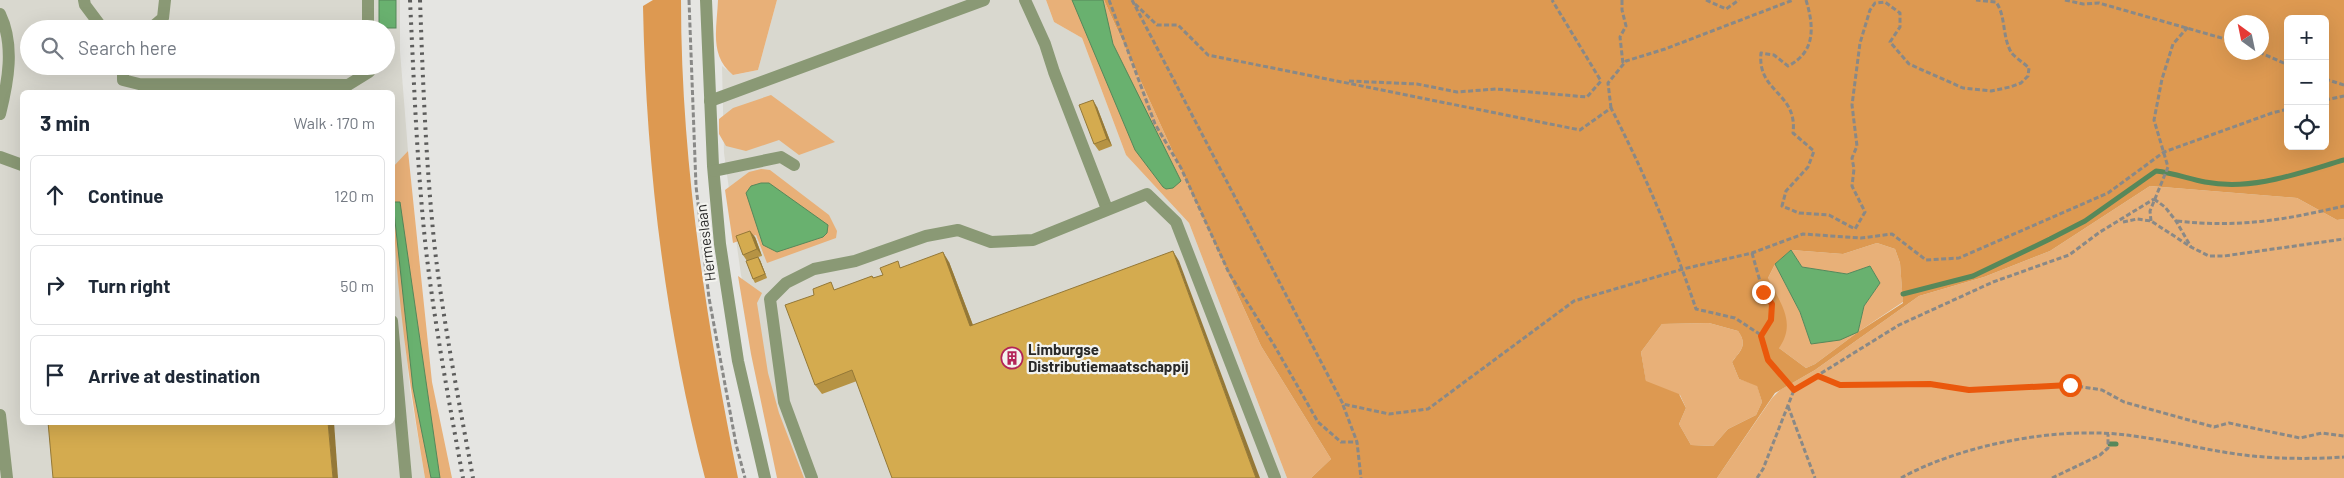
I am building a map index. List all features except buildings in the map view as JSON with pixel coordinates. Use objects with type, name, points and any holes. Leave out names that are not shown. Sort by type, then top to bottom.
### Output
[{"type":"street","points":[[84,0],[85,5],[96,20]]},
{"type":"street","points":[[161,20],[163,18],[165,0]]},
{"type":"street","points":[[368,0],[368,20]]},
{"type":"street","name":"Hermeslaan","points":[[706,0],[714,171],[720,244],[738,361],[765,478]]},
{"type":"street","points":[[710,101],[984,0]]},
{"type":"street","points":[[1025,0],[1045,44],[1107,209]]},
{"type":"street","points":[[0,14],[8,50],[8,82],[0,114]]},
{"type":"street","points":[[123,75],[123,80],[139,84],[348,85],[364,75]]},
{"type":"street","points":[[0,156],[20,165]]},
{"type":"street","points":[[714,171],[781,157],[794,166]]},
{"type":"street","points":[[812,478],[784,402],[778,359],[770,299],[786,283],[814,269],[855,261],[926,236],[958,230],[992,242],[1033,240],[1147,194],[1176,222],[1275,478]]},
{"type":"street","points":[[395,355],[406,478]]},
{"type":"street","points":[[0,415],[7,478]]},
{"type":"path","points":[[1109,0],[1155,124],[1181,168],[1229,273],[1318,422],[1341,442],[1357,442]]},
{"type":"path","points":[[1552,0],[1601,81],[1608,83]]},
{"type":"path","points":[[1622,0],[1622,10],[1626,26],[1620,37],[1623,64]]},
{"type":"path","points":[[1706,0],[1726,9],[1738,0]]},
{"type":"path","points":[[1793,0],[1665,49],[1626,61],[1608,83],[1611,108],[1631,146],[1683,269],[1696,309],[1735,318],[1761,336],[1768,360],[1794,390]]},
{"type":"path","points":[[1806,0],[1812,30],[1809,44],[1798,61],[1788,66],[1774,55],[1761,53],[1760,65],[1764,75],[1790,106],[1795,118],[1794,133],[1814,151],[1808,168],[1796,178],[1786,191],[1782,206],[1799,213],[1829,215],[1855,229],[1861,238]]},
{"type":"path","points":[[1855,229],[1865,212],[1852,186],[1854,169],[1852,158],[1857,146],[1852,105],[1858,68],[1858,51],[1870,10],[1875,2],[1884,2],[1900,14],[1900,27],[1890,42],[1909,64],[1963,88],[1991,91],[2021,83],[2028,76],[2029,68],[2011,53],[2002,27],[2000,8],[1996,2],[1976,0]]},
{"type":"path","points":[[2065,0],[2083,4],[2099,3],[2132,14],[2188,27],[2224,38]]},
{"type":"path","points":[[1133,1],[1343,404],[1357,442],[1361,478]]},
{"type":"path","points":[[1133,1],[1157,25],[1178,25],[1208,55],[1580,130],[1611,108]]},
{"type":"path","points":[[2151,220],[2150,211],[2168,167],[2154,120],[2173,44],[2188,27]]},
{"type":"path","points":[[2269,56],[2284,63]]},
{"type":"path","points":[[2329,80],[2344,85]]},
{"type":"path","points":[[1338,81],[1416,84],[1456,92],[1496,89],[1587,97],[1601,81]]},
{"type":"path","points":[[2329,99],[2344,96]]},
{"type":"path","points":[[1343,404],[1389,414],[1428,409],[1574,301],[1683,269],[1752,253],[1803,234],[1861,238],[1892,234],[1926,260],[1959,258],[2108,193],[2164,152],[2272,112],[2284,110]]},
{"type":"path","points":[[2154,199],[2165,207],[2176,220],[2191,247]]},
{"type":"path","points":[[1757,478],[1794,390],[1899,325],[1993,282],[2069,255],[2100,232],[2120,222],[2154,199]]},
{"type":"path","points":[[2176,220],[2238,224],[2284,220],[2344,206]]},
{"type":"path","points":[[2120,222],[2137,219],[2151,220],[2191,247],[2209,256],[2224,256],[2344,239]]},
{"type":"path","points":[[1752,253],[1763,292],[1772,304],[1771,320],[1761,336]]},
{"type":"path","points":[[1818,376],[1840,385],[1930,384],[1969,390],[2070,385],[2102,390],[2124,402],[2214,427],[2229,423],[2300,438],[2322,433],[2344,436]]},
{"type":"path","points":[[1788,406],[1815,478]]},
{"type":"path","points":[[1901,478],[1915,470],[1964,451],[2015,439],[2082,434],[2132,435],[2253,456],[2312,459],[2344,457]]},
{"type":"path","points":[[2052,478],[2100,455],[2108,448],[2108,434]]},
{"type":"shaded area","points":[[0,0],[400,0],[400,51],[408,151],[395,166],[395,90],[20,90],[20,425],[395,425],[395,240],[410,390],[425,478],[0,478]]},
{"type":"shaded area","points":[[379,0],[396,0],[396,28],[395,20],[379,20]]},
{"type":"shaded area","points":[[653,0],[681,0],[685,121],[697,241],[726,419],[738,478],[705,478],[679,362],[660,244],[648,125],[643,6]]},
{"type":"shaded area","points":[[718,0],[777,0],[758,70],[733,75],[720,59],[716,41]]},
{"type":"shaded area","points":[[777,0],[1046,0],[1054,22],[1082,38],[1126,155],[1189,223],[1287,478],[793,478],[785,455],[741,275],[724,153],[722,66],[734,75],[758,70]]},
{"type":"shaded area","points":[[1046,0],[1104,0],[1261,346],[1331,459],[1311,478],[1287,478],[1189,223],[1126,155],[1082,38],[1054,22]]},
{"type":"shaded area","points":[[1072,0],[1103,0],[1113,44],[1181,181],[1173,188],[1166,189],[1163,187],[1135,150]]},
{"type":"shaded area","points":[[1104,0],[2344,0],[2344,219],[2337,220],[2297,198],[2150,186],[2050,251],[1984,277],[1919,296],[1815,370],[1775,393],[1717,478],[1311,478],[1331,459],[1261,346]],"holes":[[[1877,243],[1895,249],[1900,263],[1903,303],[1858,332],[1815,364],[1806,368],[1779,348],[1787,330],[1787,321],[1782,304],[1768,278],[1775,264],[1791,250],[1843,254]],[[1709,323],[1738,331],[1743,344],[1732,362],[1739,379],[1757,386],[1762,402],[1756,415],[1728,429],[1713,446],[1691,445],[1679,424],[1686,408],[1679,394],[1646,381],[1641,352],[1662,324]]]},
{"type":"shaded area","points":[[771,95],[835,142],[799,155],[779,140],[746,151],[726,146],[719,134],[719,119],[733,108]]},
{"type":"shaded area","points":[[408,151],[432,382],[452,478],[425,478],[407,363],[398,285],[395,246],[395,165]]},
{"type":"shaded area","points":[[761,169],[770,170],[829,215],[837,231],[836,238],[767,263],[756,235],[733,243],[725,190],[749,172]]},
{"type":"shaded area","points":[[769,183],[828,225],[827,233],[823,237],[777,252],[763,245],[746,193],[751,186]]},
{"type":"shaded area","points":[[2150,186],[2297,198],[2337,220],[2344,219],[2344,478],[1717,478],[1772,398],[1780,390],[1815,370],[1919,296],[1984,277],[2050,251]]},
{"type":"shaded area","points":[[395,202],[400,202],[440,478],[431,478],[413,388],[395,221]]},
{"type":"shaded area","points":[[1877,243],[1895,249],[1900,263],[1903,302],[1858,332],[1864,306],[1880,283],[1870,266],[1847,274],[1802,267],[1791,250],[1843,254]]},
{"type":"shaded area","points":[[1791,250],[1802,267],[1847,274],[1870,266],[1880,283],[1864,306],[1858,332],[1840,340],[1811,344],[1800,312],[1775,264]]},
{"type":"shaded area","points":[[1775,264],[1800,312],[1811,344],[1858,332],[1815,364],[1806,368],[1779,348],[1768,278]]},
{"type":"shaded area","points":[[738,276],[762,293],[757,303],[768,373],[779,413],[804,478],[777,478],[751,354]]},
{"type":"shaded area","points":[[1709,323],[1738,331],[1743,344],[1732,362],[1739,379],[1757,385],[1762,402],[1756,415],[1728,429],[1713,446],[1691,445],[1679,424],[1686,408],[1680,395],[1646,382],[1641,352],[1662,324]]},
{"type":"waterway","points":[[1903,294],[1973,276],[2050,239],[2085,221],[2156,171],[2205,182],[2241,184],[2276,179],[2344,160]]},
{"type":"waterway","points":[[2110,444],[2116,444]]},
{"type":"railway","points":[[410,0],[418,156],[426,250],[438,336],[463,478]]},
{"type":"railway","points":[[420,0],[427,156],[435,250],[447,336],[473,478]]},
{"type":"place","name":"Limburgse Distributiemaatschappij","points":[[1012,358]]},
{"type":"route","points":[[1763,292],[1772,304],[1771,320],[1761,336],[1768,360],[1794,390],[1818,376],[1840,385],[1930,384],[1969,390],[2070,385]]}]
